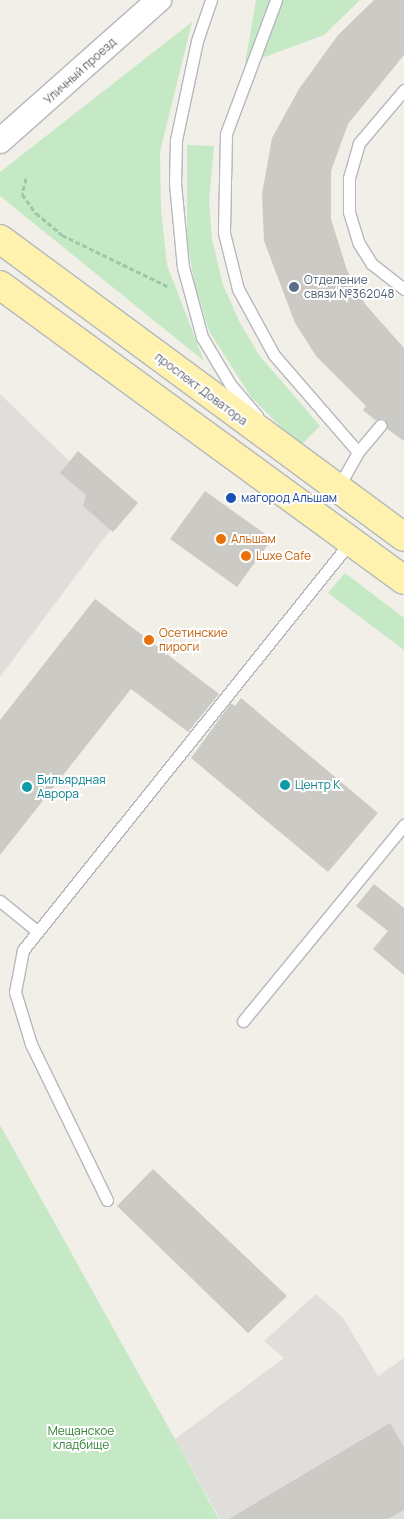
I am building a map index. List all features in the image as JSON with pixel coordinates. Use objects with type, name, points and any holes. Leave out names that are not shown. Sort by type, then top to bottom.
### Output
[{"type":"main road","name":"проспект Доватора","points":[[0,239],[292,457],[404,537]]},
{"type":"main road","points":[[0,285],[404,580]]},
{"type":"street","name":"Уличный проезд","points":[[0,141],[159,0]]},
{"type":"lane","points":[[211,0],[197,41],[176,140],[175,183],[183,267],[202,337],[230,384],[292,457]]},
{"type":"lane","points":[[276,0],[226,134],[224,233],[238,289],[274,355],[358,452]]},
{"type":"lane","points":[[404,90],[359,143],[349,178],[349,212],[358,242],[372,264],[404,289]]},
{"type":"lane","points":[[338,490],[358,452],[381,425]]},
{"type":"lane","points":[[106,1200],[31,1044],[14,992],[22,950],[351,541]]},
{"type":"lane","points":[[243,1021],[404,825]]},
{"type":"lane","points":[[0,901],[37,931]]},
{"type":"path","points":[[26,178],[22,194],[36,213],[62,235],[167,286]]},
{"type":"shaded area","points":[[0,394],[123,513],[0,677]]},
{"type":"shaded area","points":[[316,1294],[343,1318],[378,1376],[404,1358],[404,1519],[220,1519],[175,1439],[284,1358],[264,1341]]},
{"type":"green space","points":[[256,0],[360,0],[324,35],[245,64]]},
{"type":"green space","points":[[192,22],[160,152],[161,210],[167,265],[204,361],[0,196],[0,172]]},
{"type":"green space","points":[[187,145],[214,146],[209,200],[212,239],[223,285],[239,321],[259,355],[320,426],[300,446],[251,397],[209,331],[195,285],[187,241]]},
{"type":"green space","points":[[345,573],[404,618],[404,650],[328,593]]},
{"type":"green space","name":"Мещанское кладбище","points":[[0,1125],[175,1439],[219,1519],[0,1519]]},
{"type":"building","points":[[374,0],[404,0],[404,55],[348,124],[331,171],[331,219],[347,270],[365,304],[404,348],[404,441],[387,429],[385,419],[375,420],[363,410],[366,406],[316,356],[295,323],[264,241],[262,194],[272,138],[299,89],[338,35]]},
{"type":"building","points":[[78,451],[138,503],[113,532],[83,506],[86,495],[60,473]]},
{"type":"building","name":"Альшам","points":[[205,491],[272,539],[237,587],[170,539]]},
{"type":"building","points":[[95,599],[219,694],[188,732],[131,689],[0,855],[0,720]]},
{"type":"building","name":"Центр К","points":[[241,698],[378,813],[328,872],[191,758],[231,703],[235,706]]},
{"type":"building","points":[[374,884],[404,908],[404,975],[373,949],[388,931],[356,906]]},
{"type":"building","points":[[153,1169],[287,1296],[248,1333],[117,1206]]},
{"type":"building","points":[[390,1423],[404,1447],[404,1510],[388,1519],[229,1519]]},
{"type":"place","name":"Отделение связи №362048","points":[[294,287]]},
{"type":"place","name":"магород Альшам","points":[[231,498]]},
{"type":"place","name":"Альшам","points":[[221,539]]},
{"type":"place","name":"Luxe Cafe","points":[[246,556]]},
{"type":"place","name":"Осетинские пироги","points":[[149,640]]},
{"type":"place","name":"Центр К","points":[[285,785]]},
{"type":"place","name":"Бильярдная Аврора","points":[[27,787]]}]
